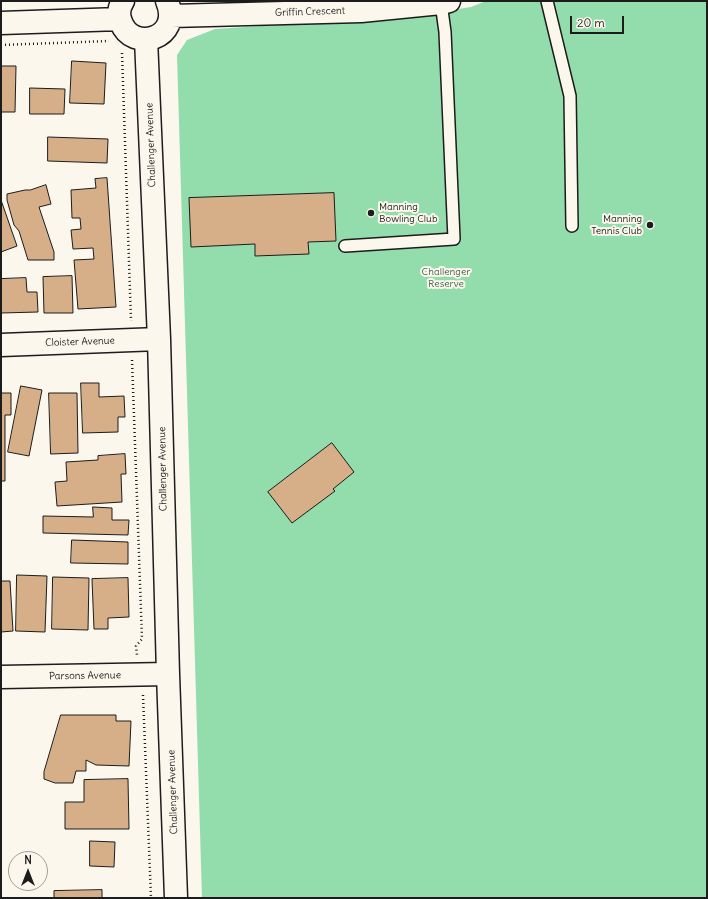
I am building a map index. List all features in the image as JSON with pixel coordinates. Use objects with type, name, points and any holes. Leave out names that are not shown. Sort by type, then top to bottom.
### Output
[{"type":"street","name":"Griffin Crescent","points":[[169,9],[361,11],[445,2]]},
{"type":"street","points":[[1,23],[121,10],[122,26],[126,32],[139,39],[146,39],[154,38],[165,30],[169,23],[169,9]]},
{"type":"street","name":"Challenger Avenue","points":[[146,39],[159,339],[176,898]]},
{"type":"street","name":"Cloister Avenue","points":[[1,345],[159,339]]},
{"type":"street","name":"Parsons Avenue","points":[[1,677],[168,674]]},
{"type":"lane","points":[[547,1],[570,96],[572,226]]},
{"type":"lane","points":[[345,246],[454,239],[445,2]]},
{"type":"path","points":[[1,45],[111,41]]},
{"type":"path","points":[[122,53],[142,638],[136,646],[138,675],[140,687],[144,696],[152,898]]},
{"type":"green space","name":"Challenger Reserve","points":[[486,1],[707,1],[707,898],[202,898],[177,55],[187,40],[215,29],[412,16],[471,7]]},
{"type":"building","points":[[72,61],[106,63],[104,104],[70,103]]},
{"type":"building","points":[[1,66],[16,66],[15,112],[1,112]]},
{"type":"building","points":[[30,88],[65,89],[64,114],[30,114]]},
{"type":"building","points":[[48,137],[108,139],[107,163],[48,161]]},
{"type":"building","points":[[107,178],[116,307],[78,309],[74,260],[94,259],[93,248],[73,249],[71,230],[81,229],[80,218],[72,218],[71,190],[96,188],[95,179]]},
{"type":"building","points":[[46,185],[51,204],[39,207],[54,252],[54,260],[28,260],[19,231],[14,225],[7,200],[7,194],[30,190]]},
{"type":"building","points":[[334,193],[336,241],[308,242],[309,254],[255,256],[255,244],[191,247],[189,198]]},
{"type":"building","points":[[1,200],[17,246],[1,252]]},
{"type":"building","points":[[72,276],[73,313],[44,313],[43,277]]},
{"type":"building","points":[[26,278],[27,292],[37,292],[38,312],[1,313],[1,279]]},
{"type":"building","points":[[81,383],[99,383],[99,397],[124,396],[125,417],[118,417],[118,432],[83,433]]},
{"type":"building","points":[[21,386],[42,390],[29,456],[8,452]]},
{"type":"building","points":[[1,393],[11,393],[11,415],[5,415],[5,481],[1,481]]},
{"type":"building","points":[[49,393],[77,393],[78,453],[51,454]]},
{"type":"building","points":[[332,443],[354,472],[333,489],[335,491],[292,523],[268,492]]},
{"type":"building","points":[[125,454],[126,474],[121,474],[122,502],[57,506],[55,482],[67,481],[66,462],[98,460],[98,456]]},
{"type":"building","points":[[93,507],[112,508],[112,520],[129,520],[128,535],[43,533],[43,516],[93,517]]},
{"type":"building","points":[[72,540],[128,542],[128,564],[71,563]]},
{"type":"building","points":[[17,575],[47,576],[45,632],[16,631]]},
{"type":"building","points":[[53,577],[89,578],[88,630],[52,629]]},
{"type":"building","points":[[128,578],[129,617],[108,618],[108,629],[94,629],[92,579]]},
{"type":"building","points":[[1,581],[10,581],[13,631],[1,632]]},
{"type":"building","points":[[61,715],[116,715],[116,721],[131,721],[129,766],[96,765],[86,760],[86,771],[76,771],[73,783],[55,783],[44,779],[44,772]]},
{"type":"building","points":[[128,779],[129,829],[65,829],[65,802],[84,802],[84,780]]},
{"type":"building","points":[[90,841],[115,842],[114,867],[90,866]]},
{"type":"building","points":[[102,890],[102,898],[54,898],[54,891]]},
{"type":"place","name":"Manning Bowling Club","points":[[371,213]]},
{"type":"place","name":"Manning Tennis Club","points":[[650,225]]}]
